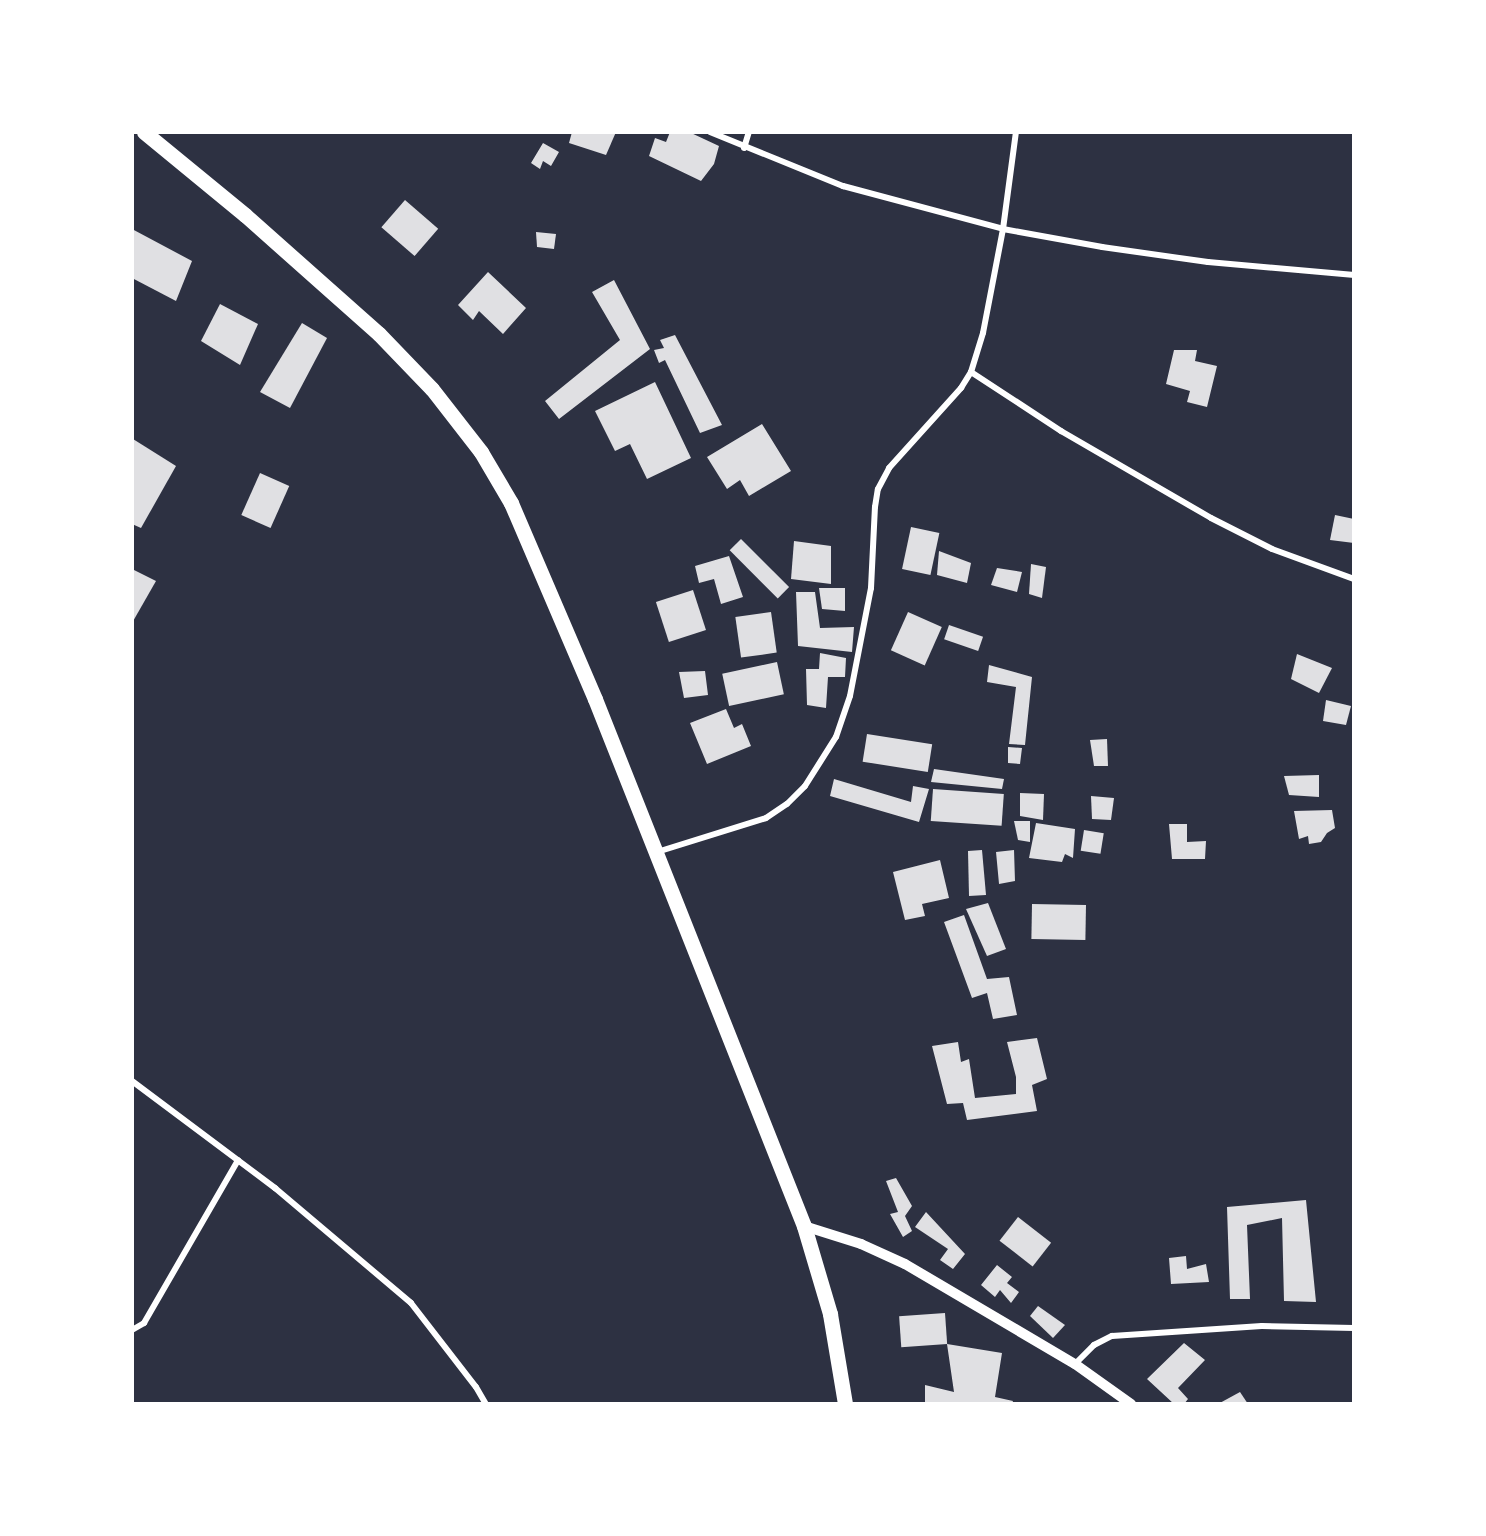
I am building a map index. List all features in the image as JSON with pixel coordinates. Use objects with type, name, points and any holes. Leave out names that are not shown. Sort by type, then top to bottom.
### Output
[{"type":"main road","points":[[144,132],[245,215],[379,334],[432,389],[481,452],[511,503],[657,852],[804,1226],[830,1314],[845,1404]]},
{"type":"street","points":[[710,132],[744,148],[843,186],[1003,229],[1102,247],[1208,262],[1354,275]]},
{"type":"street","points":[[744,148],[749,132]]},
{"type":"street","points":[[657,852],[766,818],[787,804],[806,786],[836,737],[850,696],[871,588],[874,507],[878,489],[889,468],[961,388],[971,372],[983,333],[1003,229],[1016,132]]},
{"type":"street","points":[[971,372],[1061,431],[1211,518],[1272,549],[1354,579]]},
{"type":"street","points":[[132,1081],[275,1188],[411,1303],[476,1387],[486,1404]]},
{"type":"street","points":[[132,1330],[144,1323],[238,1160]]},
{"type":"street","points":[[804,1226],[861,1244],[905,1264],[1075,1364],[1131,1404]]},
{"type":"street","points":[[1075,1364],[1094,1345],[1112,1336],[1262,1326],[1354,1328]]},
{"type":"building","points":[[572,132],[616,132],[606,155],[569,143]]},
{"type":"building","points":[[670,132],[689,132],[719,146],[714,164],[701,181],[649,156],[655,138],[666,142]]},
{"type":"building","points":[[543,143],[559,152],[551,166],[543,161],[540,169],[531,163]]},
{"type":"building","points":[[405,200],[438,229],[415,256],[381,227]]},
{"type":"building","points":[[132,229],[192,261],[176,301],[132,278]]},
{"type":"building","points":[[536,232],[556,234],[554,249],[537,247]]},
{"type":"building","points":[[488,272],[526,308],[503,334],[479,311],[473,320],[458,305]]},
{"type":"building","points":[[614,280],[650,349],[559,419],[545,401],[620,340],[592,292]]},
{"type":"building","points":[[220,304],[258,324],[240,365],[201,341]]},
{"type":"building","points":[[302,323],[327,338],[290,408],[260,392]]},
{"type":"building","points":[[675,335],[722,425],[700,433],[665,360],[659,363],[654,350],[664,348],[660,340]]},
{"type":"building","points":[[1174,350],[1197,350],[1195,361],[1217,366],[1207,407],[1187,402],[1190,391],[1166,384]]},
{"type":"building","points":[[655,382],[691,458],[647,479],[630,444],[615,451],[595,411]]},
{"type":"building","points":[[762,424],[791,471],[749,496],[740,480],[727,489],[707,457]]},
{"type":"building","points":[[133,439],[176,466],[141,528],[132,524]]},
{"type":"building","points":[[260,473],[289,486],[271,528],[241,515]]},
{"type":"building","points":[[1335,515],[1354,519],[1354,543],[1330,540]]},
{"type":"building","points":[[911,527],[939,533],[930,575],[902,569]]},
{"type":"building","points":[[741,539],[789,587],[778,598],[730,550]]},
{"type":"building","points":[[794,541],[831,546],[831,584],[791,579]]},
{"type":"building","points":[[939,551],[971,563],[967,583],[937,575]]},
{"type":"building","points":[[729,556],[743,597],[721,604],[714,579],[699,583],[695,566]]},
{"type":"building","points":[[1031,564],[1046,567],[1042,598],[1029,594]]},
{"type":"building","points":[[997,568],[1022,572],[1017,592],[991,585]]},
{"type":"building","points":[[132,569],[156,581],[132,623]]},
{"type":"building","points":[[819,588],[845,588],[845,611],[822,609]]},
{"type":"building","points":[[693,590],[706,630],[669,642],[656,602]]},
{"type":"building","points":[[796,592],[815,592],[820,628],[854,627],[852,652],[798,646]]},
{"type":"building","points":[[771,612],[777,653],[741,658],[735,617]]},
{"type":"building","points":[[908,612],[942,627],[925,665],[891,650]]},
{"type":"building","points":[[949,625],[983,637],[978,651],[944,639]]},
{"type":"building","points":[[820,653],[846,658],[845,677],[828,677],[826,708],[807,705],[806,669],[819,669]]},
{"type":"building","points":[[1297,654],[1332,668],[1319,693],[1291,679]]},
{"type":"building","points":[[777,662],[784,694],[729,706],[722,674]]},
{"type":"building","points":[[989,665],[1032,677],[1025,745],[1009,744],[1016,687],[987,682]]},
{"type":"building","points":[[705,671],[708,695],[684,698],[679,672]]},
{"type":"building","points":[[1326,700],[1351,706],[1346,725],[1323,721]]},
{"type":"building","points":[[726,709],[734,728],[742,724],[751,746],[707,764],[690,723]]},
{"type":"building","points":[[867,734],[932,744],[928,772],[863,762]]},
{"type":"building","points":[[1107,739],[1108,766],[1094,766],[1090,740]]},
{"type":"building","points":[[1008,747],[1022,748],[1020,764],[1008,763]]},
{"type":"building","points":[[934,769],[1004,779],[1002,789],[931,782]]},
{"type":"building","points":[[1319,775],[1319,797],[1289,795],[1284,776]]},
{"type":"building","points":[[834,779],[911,802],[913,786],[929,789],[919,822],[830,796]]},
{"type":"building","points":[[933,789],[1004,794],[1002,826],[931,821]]},
{"type":"building","points":[[1020,793],[1044,794],[1043,820],[1020,816]]},
{"type":"building","points":[[1091,796],[1114,798],[1111,820],[1092,819]]},
{"type":"building","points":[[1332,810],[1335,828],[1327,833],[1321,842],[1309,844],[1308,836],[1299,839],[1294,811]]},
{"type":"building","points":[[1014,821],[1030,821],[1030,842],[1018,840]]},
{"type":"building","points":[[1036,823],[1075,829],[1073,858],[1065,854],[1062,862],[1029,858]]},
{"type":"building","points":[[1169,824],[1187,824],[1187,842],[1206,841],[1205,859],[1172,859]]},
{"type":"building","points":[[1084,830],[1104,833],[1100,854],[1081,851]]},
{"type":"building","points":[[982,850],[986,895],[969,896],[968,851]]},
{"type":"building","points":[[1014,850],[1015,881],[999,884],[996,852]]},
{"type":"building","points":[[940,860],[949,898],[922,904],[925,916],[905,920],[893,872]]},
{"type":"building","points":[[988,903],[1006,949],[987,956],[966,909]]},
{"type":"building","points":[[1032,904],[1086,905],[1085,940],[1031,939]]},
{"type":"building","points":[[964,915],[987,979],[1009,977],[1017,1015],[993,1019],[987,993],[972,998],[944,922]]},
{"type":"building","points":[[1037,1038],[1047,1079],[1032,1085],[1037,1111],[967,1120],[963,1103],[947,1104],[932,1046],[958,1042],[961,1062],[969,1059],[975,1098],[1016,1094],[1016,1077],[1007,1042]]},
{"type":"building","points":[[896,1178],[912,1206],[905,1216],[912,1231],[903,1237],[890,1214],[898,1212],[886,1181]]},
{"type":"building","points":[[1306,1200],[1316,1302],[1284,1301],[1282,1218],[1247,1225],[1250,1299],[1230,1299],[1227,1207]]},
{"type":"building","points":[[926,1212],[965,1254],[953,1269],[940,1260],[948,1249],[915,1227]]},
{"type":"building","points":[[1018,1217],[1051,1243],[1033,1266],[1000,1241]]},
{"type":"building","points":[[1186,1256],[1187,1269],[1206,1264],[1209,1282],[1171,1284],[1169,1258]]},
{"type":"building","points":[[997,1265],[1012,1277],[1007,1283],[1019,1292],[1011,1303],[1000,1290],[995,1297],[981,1285]]},
{"type":"building","points":[[1038,1306],[1065,1325],[1053,1338],[1030,1316]]},
{"type":"building","points":[[945,1313],[947,1344],[901,1347],[899,1316]]},
{"type":"building","points":[[1184,1343],[1205,1360],[1178,1388],[1188,1399],[1184,1404],[1174,1404],[1147,1379]]},
{"type":"building","points":[[947,1344],[1002,1353],[995,1397],[1013,1401],[1012,1404],[925,1404],[925,1385],[954,1392]]},
{"type":"building","points":[[1240,1392],[1248,1404],[1218,1404]]}]
